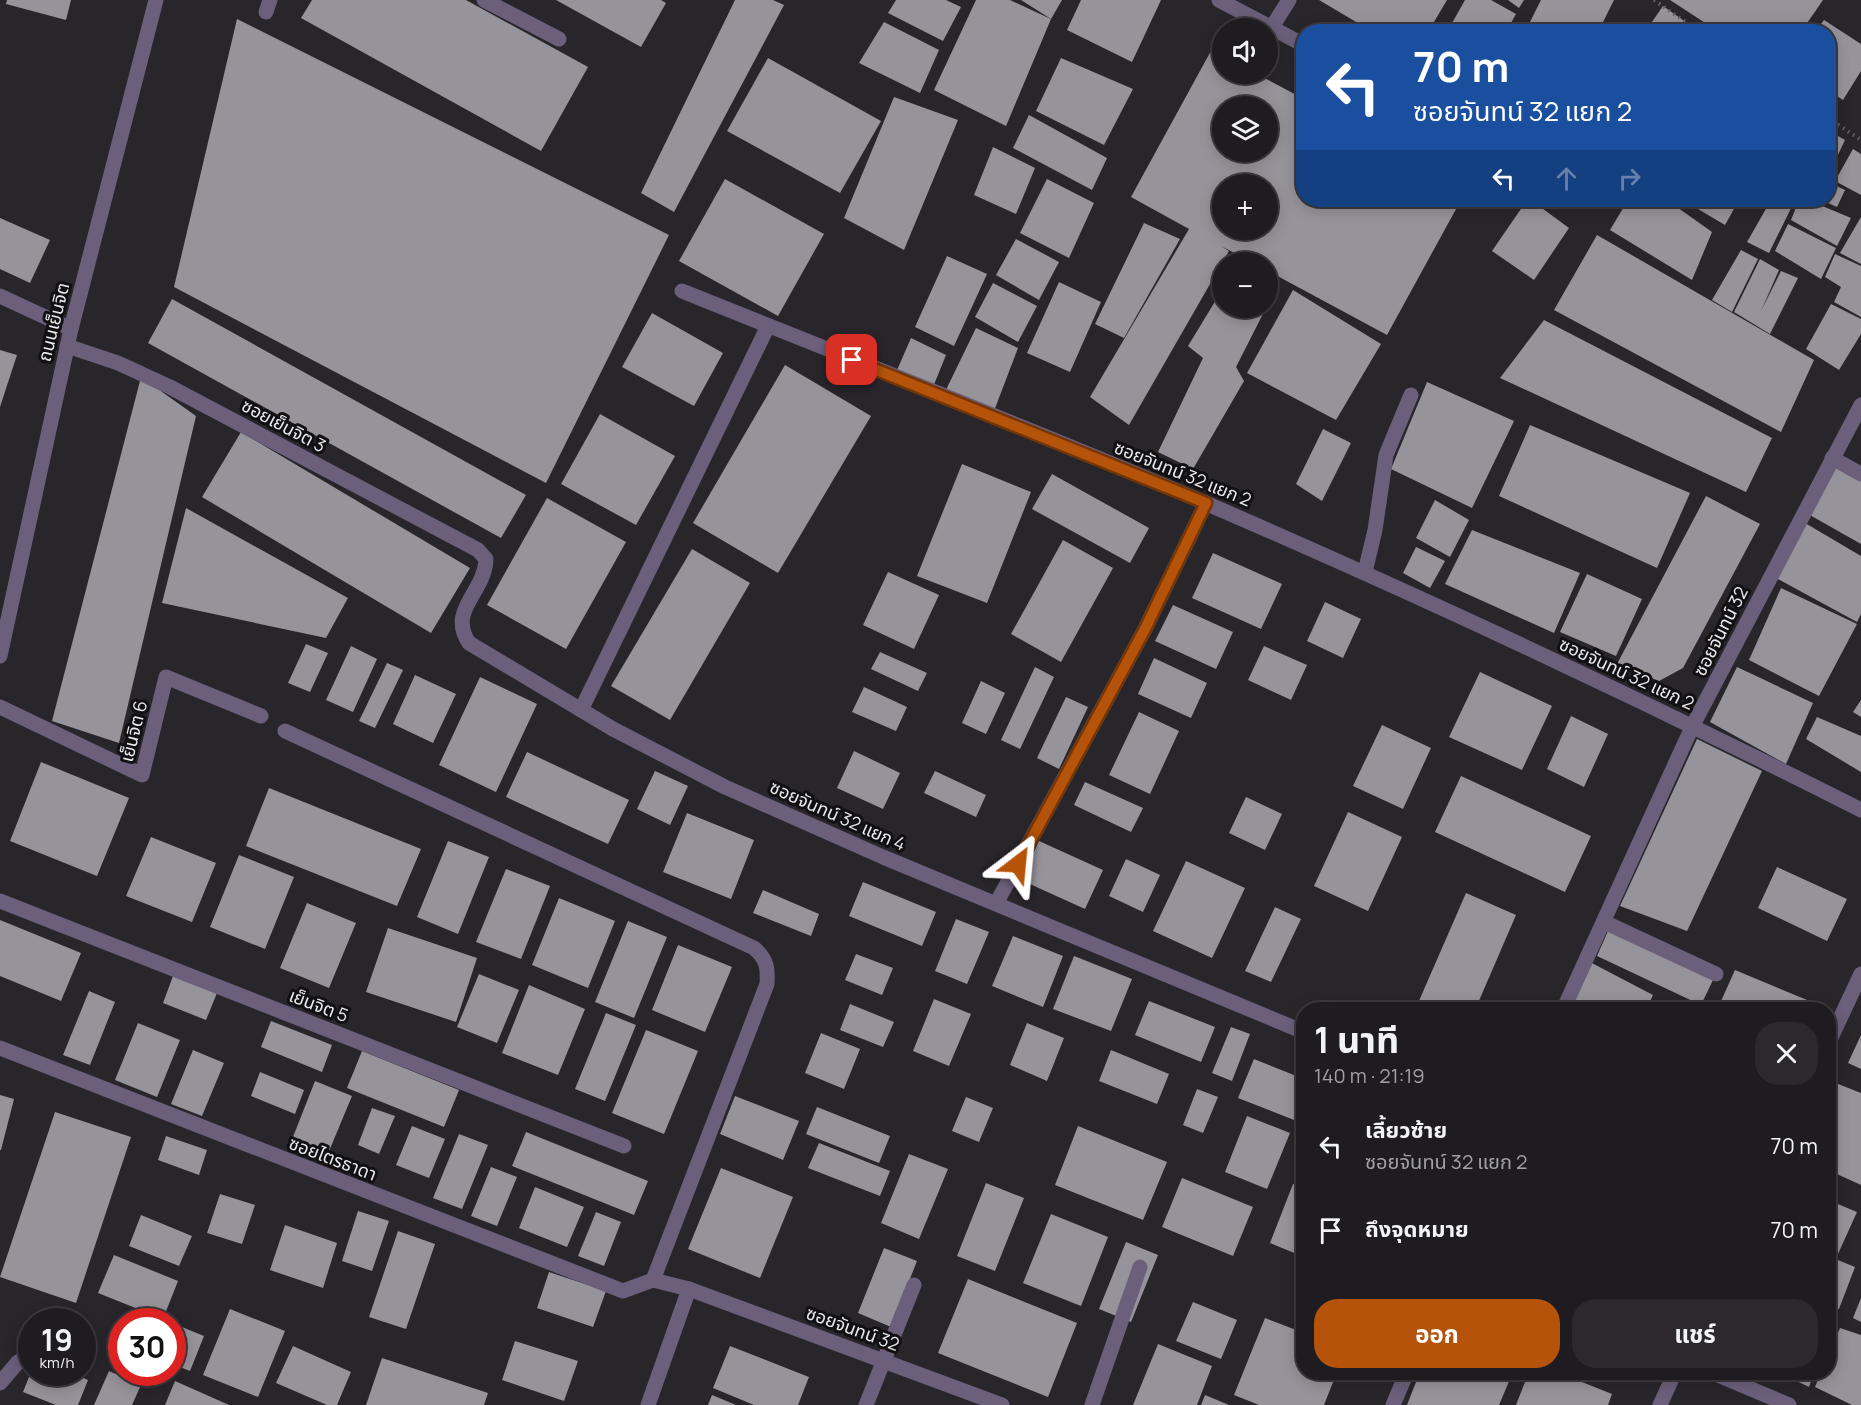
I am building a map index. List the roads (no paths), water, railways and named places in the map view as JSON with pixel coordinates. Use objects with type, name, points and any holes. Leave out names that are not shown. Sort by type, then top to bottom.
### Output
[{"type":"street","name":"ถนนเย็นจิต","points":[[0,656],[71,329],[156,0]]},
{"type":"street","points":[[483,0],[560,39]]},
{"type":"street","points":[[1219,0],[1254,18]]},
{"type":"street","points":[[1278,18],[1289,0]]},
{"type":"street","points":[[1278,30],[1296,40]]},
{"type":"street","name":"ซอยจันทน์ 32 แยก 2","points":[[682,291],[1206,503],[1365,572],[1694,725],[1861,810]]},
{"type":"street","points":[[0,296],[71,329]]},
{"type":"street","points":[[581,710],[768,326]]},
{"type":"street","name":"ซอยเย็นจิต 3","points":[[67,346],[118,363],[170,387],[478,550]]},
{"type":"street","points":[[1365,572],[1375,530],[1378,494],[1386,455],[1411,394]]},
{"type":"street","name":"ซอยจันทน์ 32","points":[[1567,1002],[1694,725],[1861,405]]},
{"type":"street","points":[[1832,458],[1861,474]]},
{"type":"street","points":[[997,902],[1145,629],[1206,503]]},
{"type":"street","name":"ซอยจันทน์ 32 แยก 4","points":[[478,550],[486,559],[485,569],[460,621],[462,633],[469,643],[581,710],[725,787],[883,857],[997,902],[1296,1029]]},
{"type":"street","name":"เย็นจิต 6","points":[[0,707],[142,775],[166,677],[261,716]]},
{"type":"street","points":[[285,731],[754,948],[763,956],[768,968],[767,984],[652,1280]]},
{"type":"street","name":"เย็นจิต 5","points":[[0,901],[624,1146]]},
{"type":"street","points":[[1604,922],[1716,974]]},
{"type":"street","points":[[1836,1027],[1861,974]]},
{"type":"street","name":"ซอยไตรธาดา","points":[[0,1048],[623,1292],[652,1280]]},
{"type":"street","points":[[1092,1405],[1140,1267]]},
{"type":"street","name":"ซอยจันทน์ 32","points":[[652,1280],[689,1289],[884,1359],[1002,1405]]},
{"type":"street","points":[[866,1405],[914,1285]]},
{"type":"street","points":[[648,1405],[689,1289]]},
{"type":"street","points":[[0,1383],[18,1362]]},
{"type":"street","points":[[1393,1405],[1404,1380]]},
{"type":"street","points":[[1660,1405],[1671,1380]]},
{"type":"street","points":[[1730,1380],[1789,1405]]}]
